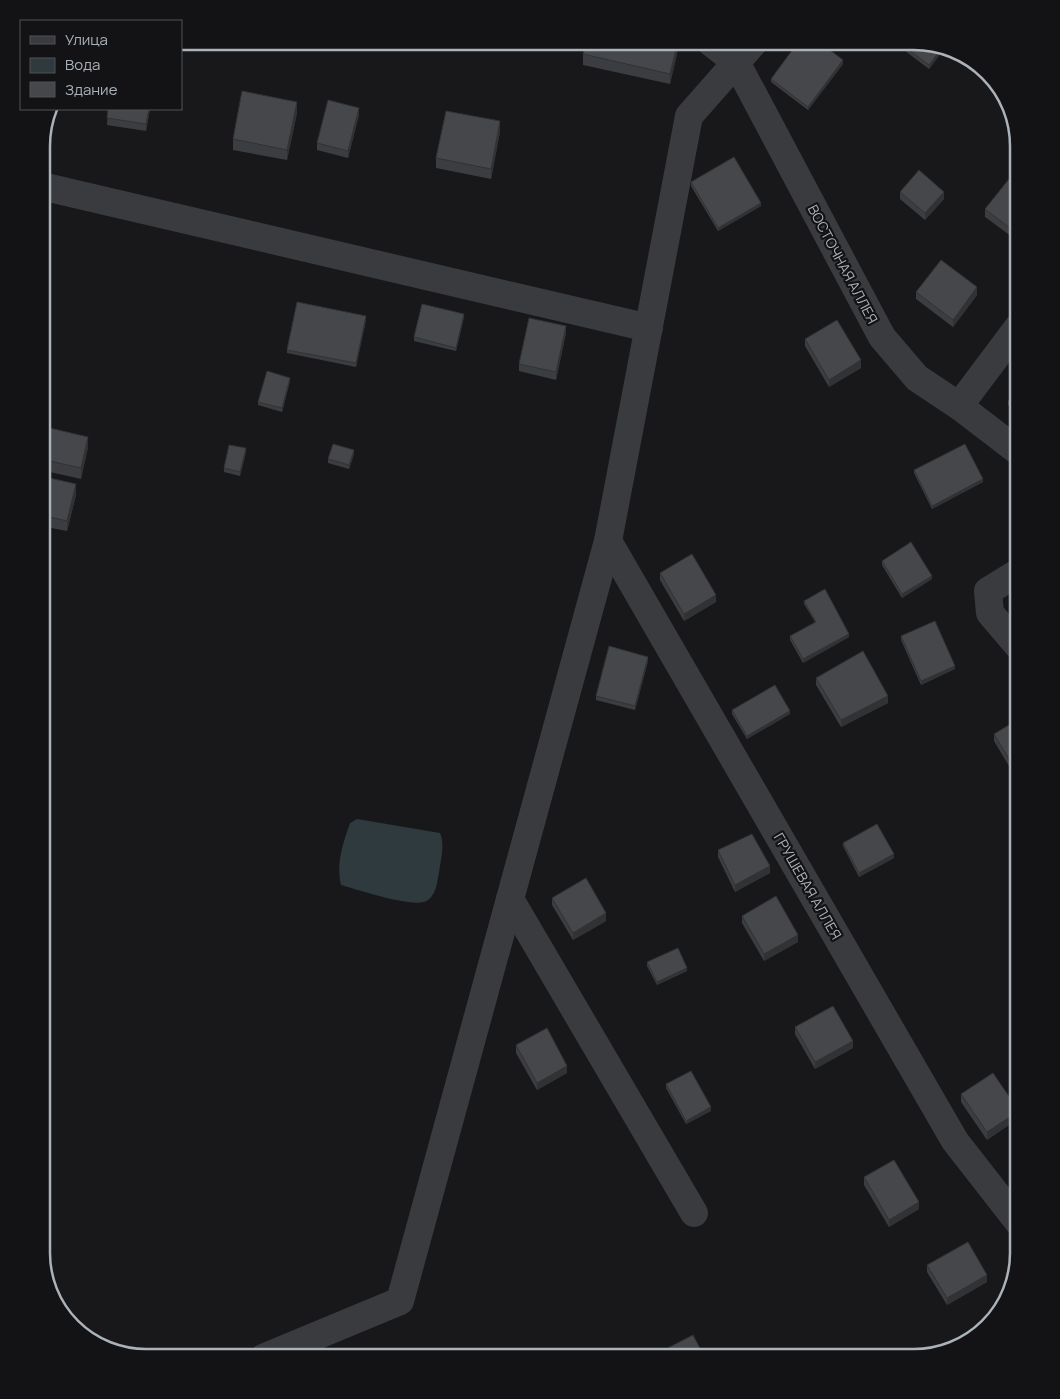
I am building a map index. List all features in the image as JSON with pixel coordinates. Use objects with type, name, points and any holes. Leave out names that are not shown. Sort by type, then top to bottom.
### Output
[{"type":"street","name":"ВОСТОЧНАЯ АЛЛЕЯ","points":[[721,50],[736,62],[882,337],[917,378],[960,406],[1010,445]]},
{"type":"street","points":[[285,1349],[400,1301],[608,541],[689,116],[747,50]]},
{"type":"street","points":[[50,188],[649,328]]},
{"type":"street","points":[[960,406],[1010,338]]},
{"type":"street","name":"ГРУШЕВАЯ АЛЛЕЯ","points":[[608,541],[955,1140],[1010,1210]]},
{"type":"street","points":[[1010,578],[988,591],[990,613],[1010,636]]},
{"type":"street","points":[[510,899],[694,1213]]},
{"type":"water","points":[[357,819],[440,833],[442,857],[438,880],[435,891],[428,900],[422,902],[400,901],[341,885],[339,869],[343,846],[350,823]]},
{"type":"building","points":[[584,50],[676,50],[670,74],[583,54]]},
{"type":"building","points":[[792,50],[830,50],[843,60],[808,107],[771,79]]},
{"type":"building","points":[[909,50],[938,53],[929,65]]},
{"type":"building","points":[[242,91],[297,102],[287,150],[233,139]]},
{"type":"building","points":[[328,100],[359,108],[348,151],[317,143]]},
{"type":"building","points":[[108,110],[149,110],[146,124],[107,118]]},
{"type":"building","points":[[446,111],[500,121],[491,169],[436,158]]},
{"type":"building","points":[[734,157],[761,203],[718,228],[691,182]]},
{"type":"building","points":[[919,170],[944,192],[925,213],[900,192]]},
{"type":"building","points":[[1010,178],[1010,228],[985,209]]},
{"type":"building","points":[[941,260],[977,287],[953,320],[916,292]]},
{"type":"building","points":[[297,302],[366,316],[356,363],[287,350]]},
{"type":"building","points":[[422,304],[464,314],[456,348],[414,337]]},
{"type":"building","points":[[529,318],[566,326],[556,372],[519,364]]},
{"type":"building","points":[[837,320],[861,360],[829,380],[805,339]]},
{"type":"building","points":[[267,371],[290,378],[282,408],[258,402]]},
{"type":"building","points":[[50,428],[88,437],[81,468],[50,461]]},
{"type":"building","points":[[333,444],[354,450],[349,465],[328,459]]},
{"type":"building","points":[[965,444],[983,479],[932,506],[914,470]]},
{"type":"building","points":[[229,445],[246,448],[240,472],[224,468]]},
{"type":"building","points":[[50,478],[76,484],[67,521],[50,517]]},
{"type":"building","points":[[911,542],[932,576],[902,594],[882,561]]},
{"type":"building","points":[[692,554],[716,595],[684,614],[660,573]]},
{"type":"building","points":[[825,589],[849,634],[803,659],[790,636],[816,622],[804,601]]},
{"type":"building","points":[[935,621],[955,666],[921,681],[901,636]]},
{"type":"building","points":[[609,646],[648,657],[635,706],[596,696]]},
{"type":"building","points":[[863,651],[888,696],[841,720],[816,678]]},
{"type":"building","points":[[775,685],[790,711],[747,736],[732,710]]},
{"type":"building","points":[[1010,724],[1010,761],[994,734]]},
{"type":"building","points":[[877,824],[894,854],[859,873],[843,843]]},
{"type":"building","points":[[752,834],[770,866],[735,885],[718,850]]},
{"type":"building","points":[[586,878],[606,913],[573,933],[552,898]]},
{"type":"building","points":[[776,896],[798,935],[764,954],[742,916]]},
{"type":"building","points":[[678,948],[687,968],[657,982],[647,962]]},
{"type":"building","points":[[833,1006],[853,1041],[815,1062],[795,1027]]},
{"type":"building","points":[[547,1028],[567,1066],[537,1083],[516,1045]]},
{"type":"building","points":[[691,1071],[711,1107],[686,1121],[666,1084]]},
{"type":"building","points":[[993,1073],[1010,1098],[1010,1117],[987,1132],[961,1094]]},
{"type":"building","points":[[894,1160],[919,1202],[889,1220],[864,1177]]},
{"type":"building","points":[[968,1242],[987,1275],[947,1298],[927,1265]]},
{"type":"building","points":[[693,1335],[700,1349],[666,1349]]}]
